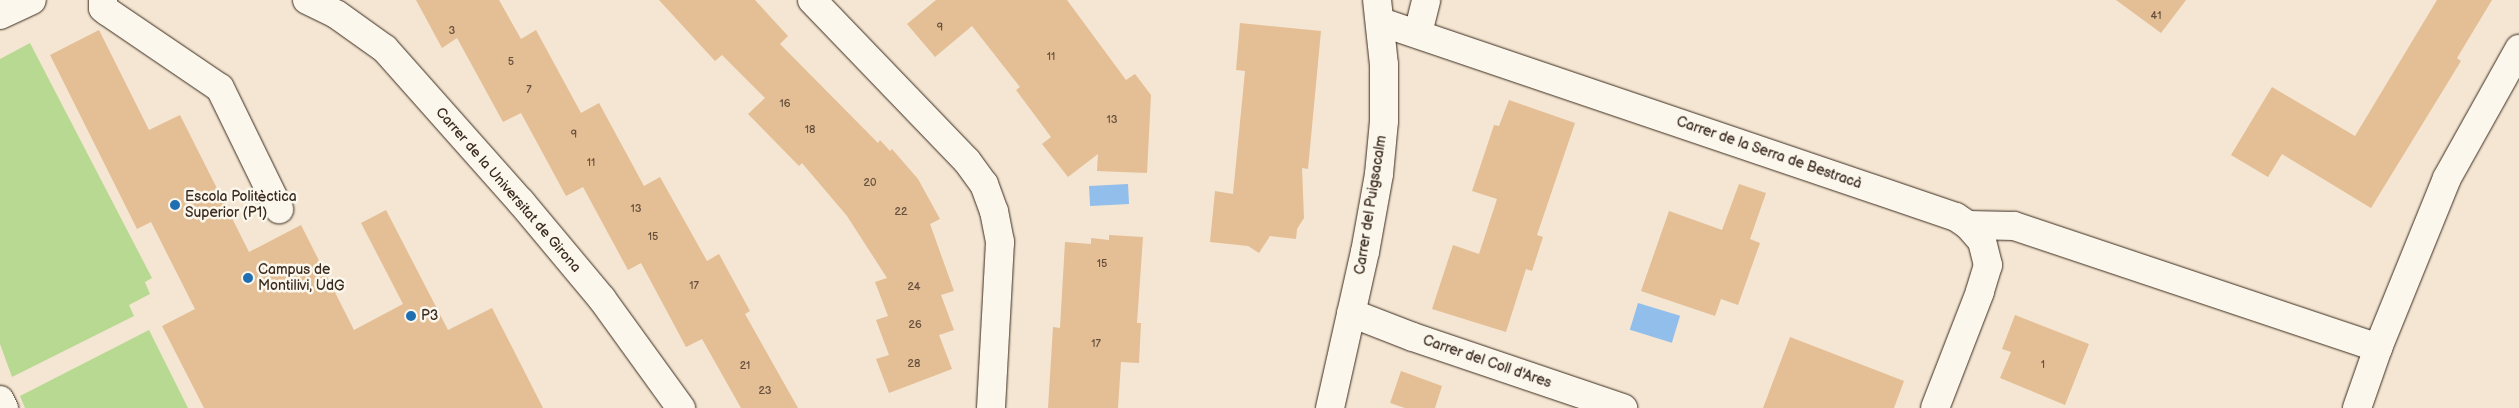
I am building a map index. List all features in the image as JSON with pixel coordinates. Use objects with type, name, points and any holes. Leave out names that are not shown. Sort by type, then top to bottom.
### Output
[{"type":"street","points":[[0,15],[32,0]]},
{"type":"street","points":[[103,0],[103,8],[108,12],[220,88],[279,209]]},
{"type":"street","name":"Carrer de la Universitat de Girona","points":[[307,0],[336,7],[385,49],[521,202],[602,299],[681,408]]},
{"type":"street","points":[[812,0],[967,161],[984,184],[994,211],[1000,242],[991,408]]},
{"type":"street","points":[[1418,33],[1426,0]]},
{"type":"street","name":"Carrer de la Serra de Bestracà","points":[[1379,11],[1418,33],[1956,217],[1968,225],[1982,241],[1988,264],[1980,292],[1935,408]]},
{"type":"street","name":"Carrer del Puigsacalm","points":[[1330,408],[1352,313],[1379,174],[1384,120],[1384,65],[1379,11]]},
{"type":"street","points":[[2357,408],[2378,348],[2446,178],[2519,49]]},
{"type":"street","points":[[1968,225],[2014,226],[2378,348]]},
{"type":"street","name":"Carrer del Coll d'Ares","points":[[1352,313],[1413,337],[1623,408]]},
{"type":"street","points":[[0,400],[4,408]]},
{"type":"green space","points":[[30,43],[152,278],[145,282],[150,294],[129,305],[134,316],[12,377],[0,344],[0,59]]},
{"type":"green space","points":[[149,330],[188,408],[25,408],[20,396]]},
{"type":"water","points":[[1128,184],[1129,204],[1090,206],[1089,186]]},
{"type":"water","points":[[1638,303],[1680,316],[1672,343],[1630,330]]},
{"type":"building","points":[[416,0],[499,0],[521,39],[536,30],[581,113],[599,103],[644,186],[660,177],[707,261],[719,254],[750,311],[745,314],[798,408],[741,408],[702,339],[686,347],[641,263],[628,270],[583,187],[566,196],[521,113],[503,122],[457,38],[442,48]]},
{"type":"building","points":[[659,0],[755,0],[788,36],[780,44],[878,143],[880,140],[890,151],[892,149],[918,179],[940,219],[930,224],[954,291],[941,295],[954,330],[939,335],[952,369],[889,393],[876,359],[889,355],[876,320],[888,316],[875,282],[887,278],[847,216],[802,163],[799,166],[748,114],[765,98],[722,55],[715,61]]},
{"type":"building","points":[[936,0],[1067,0],[1126,80],[1135,74],[1151,95],[1147,173],[1097,171],[1098,154],[1068,177],[1042,144],[1051,137],[1016,90],[1020,87],[972,26],[935,57],[907,24]]},
{"type":"building","points":[[2116,0],[2186,0],[2161,33]]},
{"type":"building","points":[[2437,0],[2492,0],[2457,58],[2461,61],[2371,208],[2282,154],[2268,177],[2231,155],[2272,87],[2355,136]]},
{"type":"building","points":[[1240,23],[1321,31],[1308,169],[1302,168],[1304,218],[1297,229],[1296,239],[1270,236],[1259,253],[1248,246],[1210,242],[1215,191],[1233,194],[1245,71],[1236,70]]},
{"type":"building","name":"Escola Politèctica Superior (P1)","points":[[99,30],[149,130],[180,115],[249,252],[301,225],[354,330],[403,304],[361,223],[386,210],[448,330],[492,308],[543,408],[204,408],[162,326],[195,309],[151,222],[137,229],[50,55]]},
{"type":"building","points":[[1509,100],[1575,123],[1537,235],[1543,237],[1532,271],[1526,269],[1506,332],[1432,309],[1453,245],[1479,254],[1497,199],[1472,191],[1494,125],[1499,126]]},
{"type":"building","points":[[1739,184],[1766,193],[1750,239],[1760,243],[1738,305],[1721,299],[1715,316],[1641,291],[1669,211],[1722,230]]},
{"type":"building","points":[[1109,235],[1143,237],[1137,323],[1141,323],[1139,363],[1121,362],[1118,408],[1048,408],[1053,327],[1060,328],[1065,242],[1091,244],[1091,238],[1109,240]]},
{"type":"building","points":[[2015,315],[2089,344],[2065,405],[2000,378],[2011,352],[2002,349]]},
{"type":"building","points":[[1790,337],[1904,381],[1894,408],[1763,408]]},
{"type":"building","points":[[1401,371],[1442,386],[1435,408],[1405,408],[1390,403]]},
{"type":"place","name":"Escola Politèctica Superior (P1)","points":[[175,205]]},
{"type":"place","name":"Campus de Montilivi, UdG","points":[[248,278]]},
{"type":"place","name":"P3","points":[[411,316]]}]
